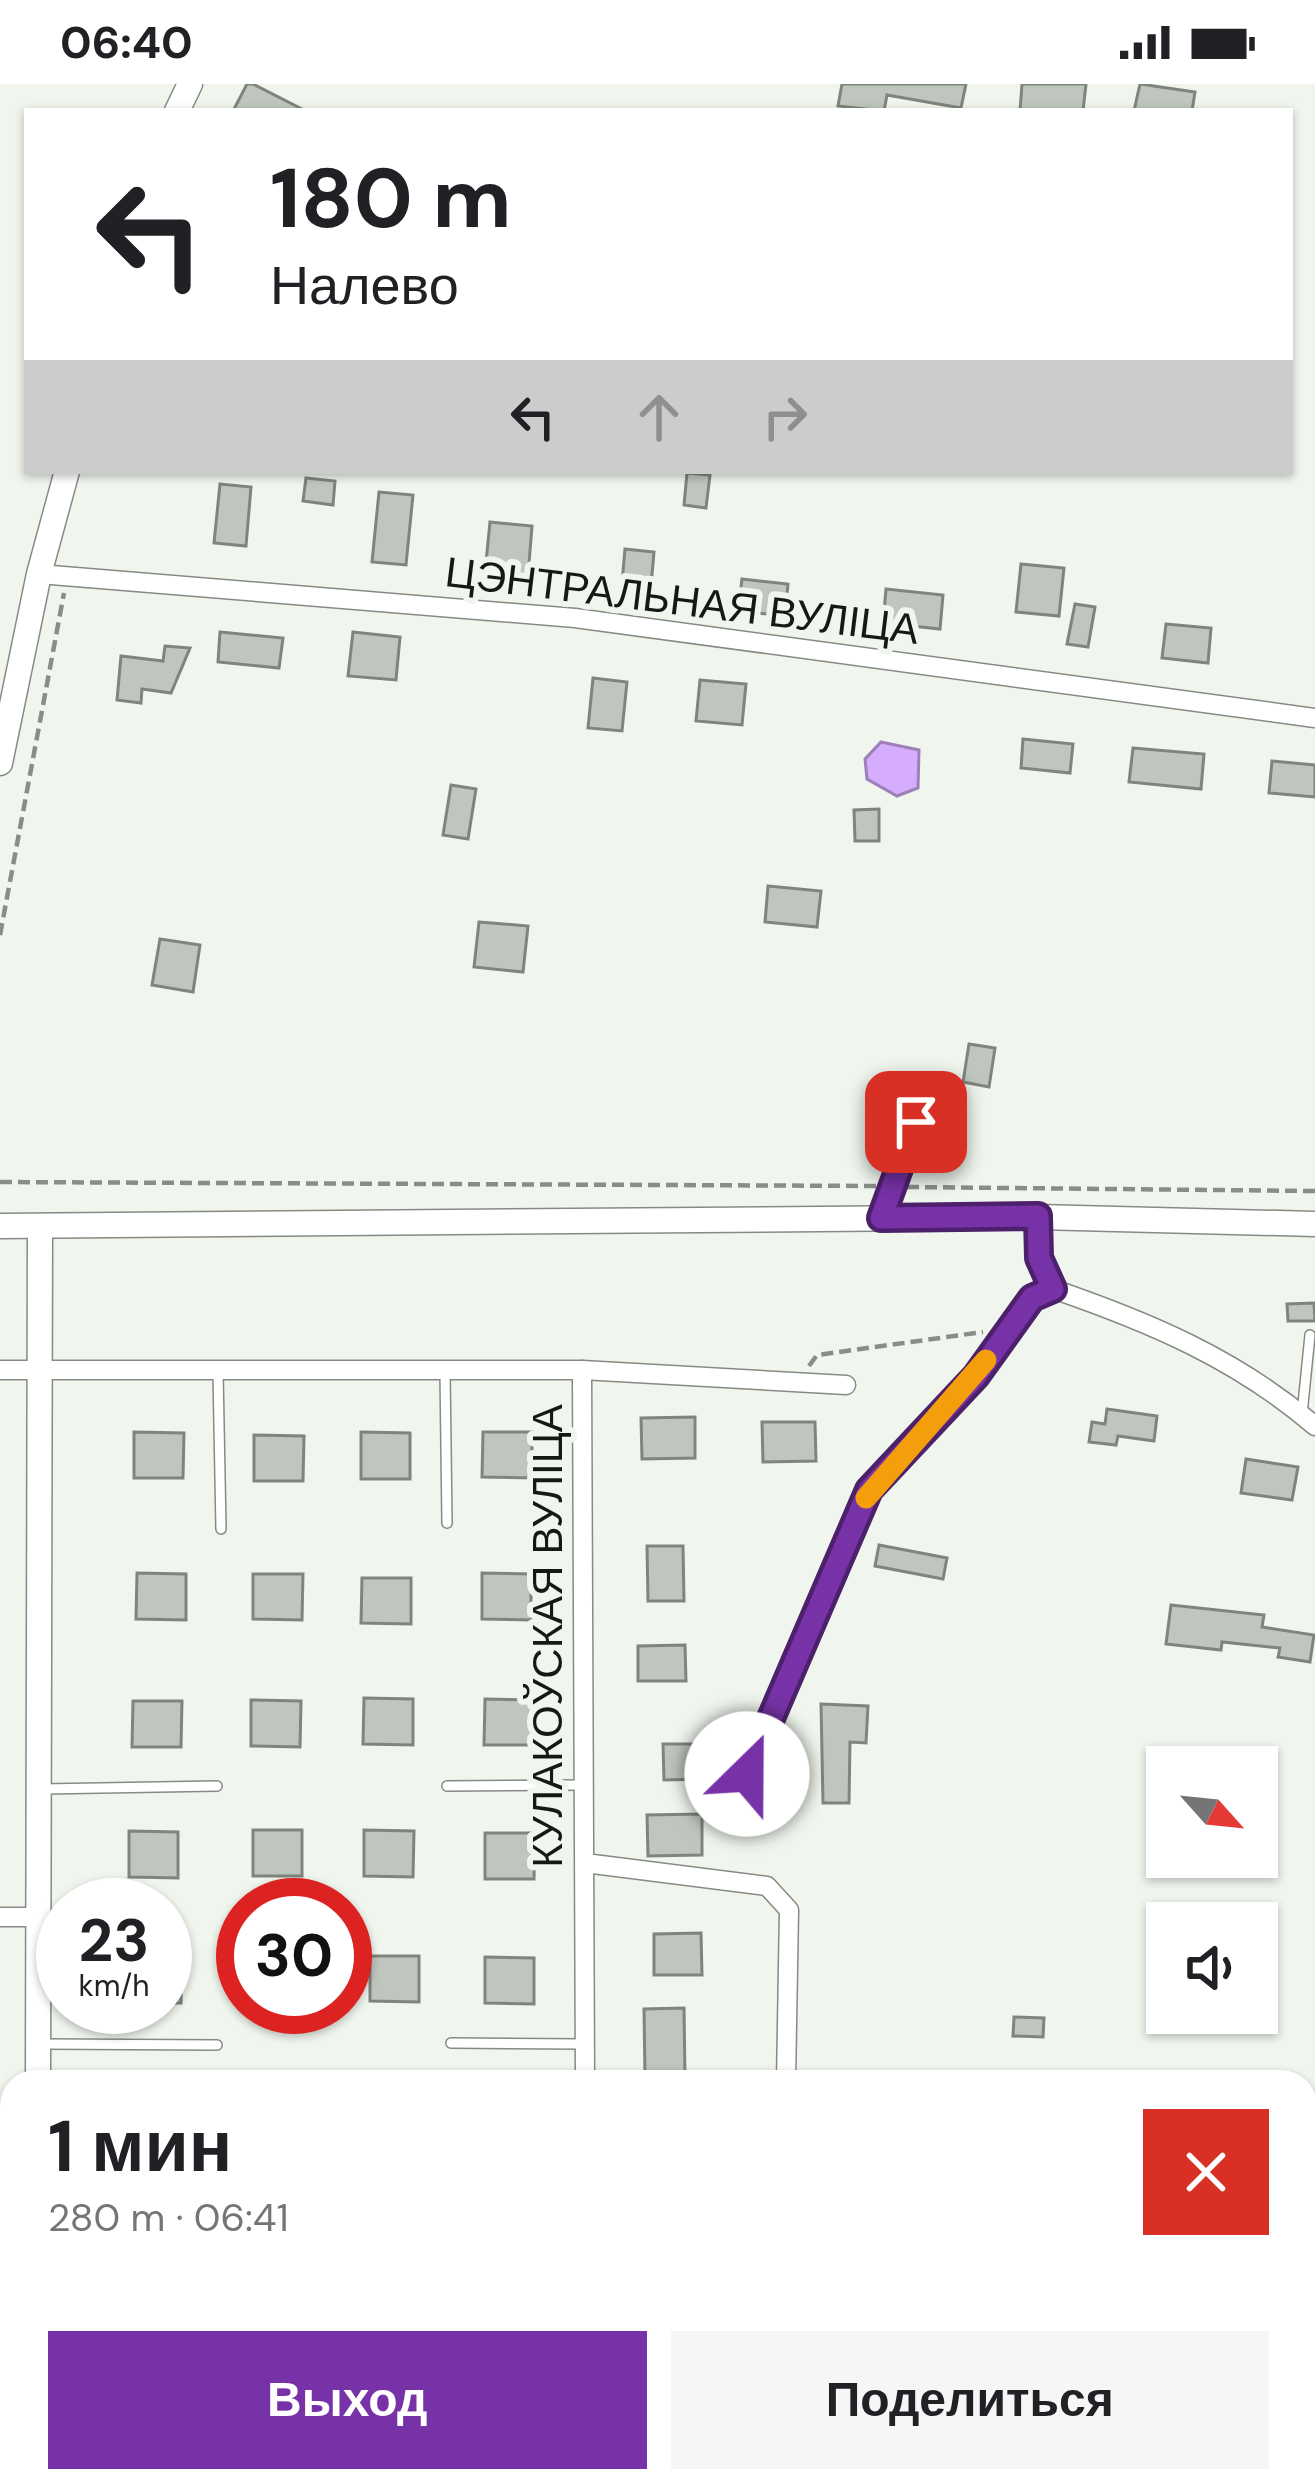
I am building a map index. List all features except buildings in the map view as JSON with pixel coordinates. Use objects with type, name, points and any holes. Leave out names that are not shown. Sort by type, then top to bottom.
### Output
[{"type":"main road","points":[[0,763],[39,574],[66,474]]},
{"type":"main road","points":[[0,1226],[1038,1216],[1315,1224]]},
{"type":"main road","points":[[40,1227],[40,1878]]},
{"type":"main road","points":[[38,2034],[38,2070]]},
{"type":"street","name":"ЦЭНТРАЛЬНАЯ ВУЛІЦА","points":[[39,574],[575,617],[1315,718]]},
{"type":"street","points":[[1038,1216],[1039,1258],[1053,1289]]},
{"type":"street","points":[[747,1774],[869,1490],[976,1376],[1006,1328],[1032,1298],[1053,1289],[1135,1317],[1224,1359],[1311,1419]]},
{"type":"street","name":"КУЛАКОЎСКАЯ ВУЛІЦА","points":[[0,1370],[582,1370],[583,1785],[594,1864],[585,2070]]},
{"type":"street","points":[[582,1370],[846,1384]]},
{"type":"street","points":[[594,1864],[767,1886],[789,1910],[786,2070]]},
{"type":"street","points":[[0,1917],[36,1917]]},
{"type":"lane","points":[[881,1218],[916,1122]]},
{"type":"lane","points":[[1310,1336],[1311,1419]]},
{"type":"lane","points":[[218,1369],[221,1529]]},
{"type":"lane","points":[[445,1371],[447,1523]]},
{"type":"lane","points":[[448,1786],[583,1785]]},
{"type":"lane","points":[[40,1789],[217,1786]]},
{"type":"lane","points":[[451,2043],[585,2044]]},
{"type":"lane","points":[[38,2044],[217,2045]]},
{"type":"path","points":[[0,935],[66,575]]},
{"type":"path","points":[[0,1182],[786,1183],[1315,1191]]},
{"type":"path","points":[[796,1383],[818,1355],[1006,1328]]},
{"type":"shaded area","points":[[881,742],[919,750],[918,788],[897,796],[867,779],[865,759]]},
{"type":"slow traffic","points":[[866,1498],[986,1360]]},
{"type":"route","points":[[747,1774],[869,1490],[976,1376],[1006,1328],[1032,1298],[1053,1289],[1039,1258],[1038,1216],[881,1218],[916,1122]]}]
